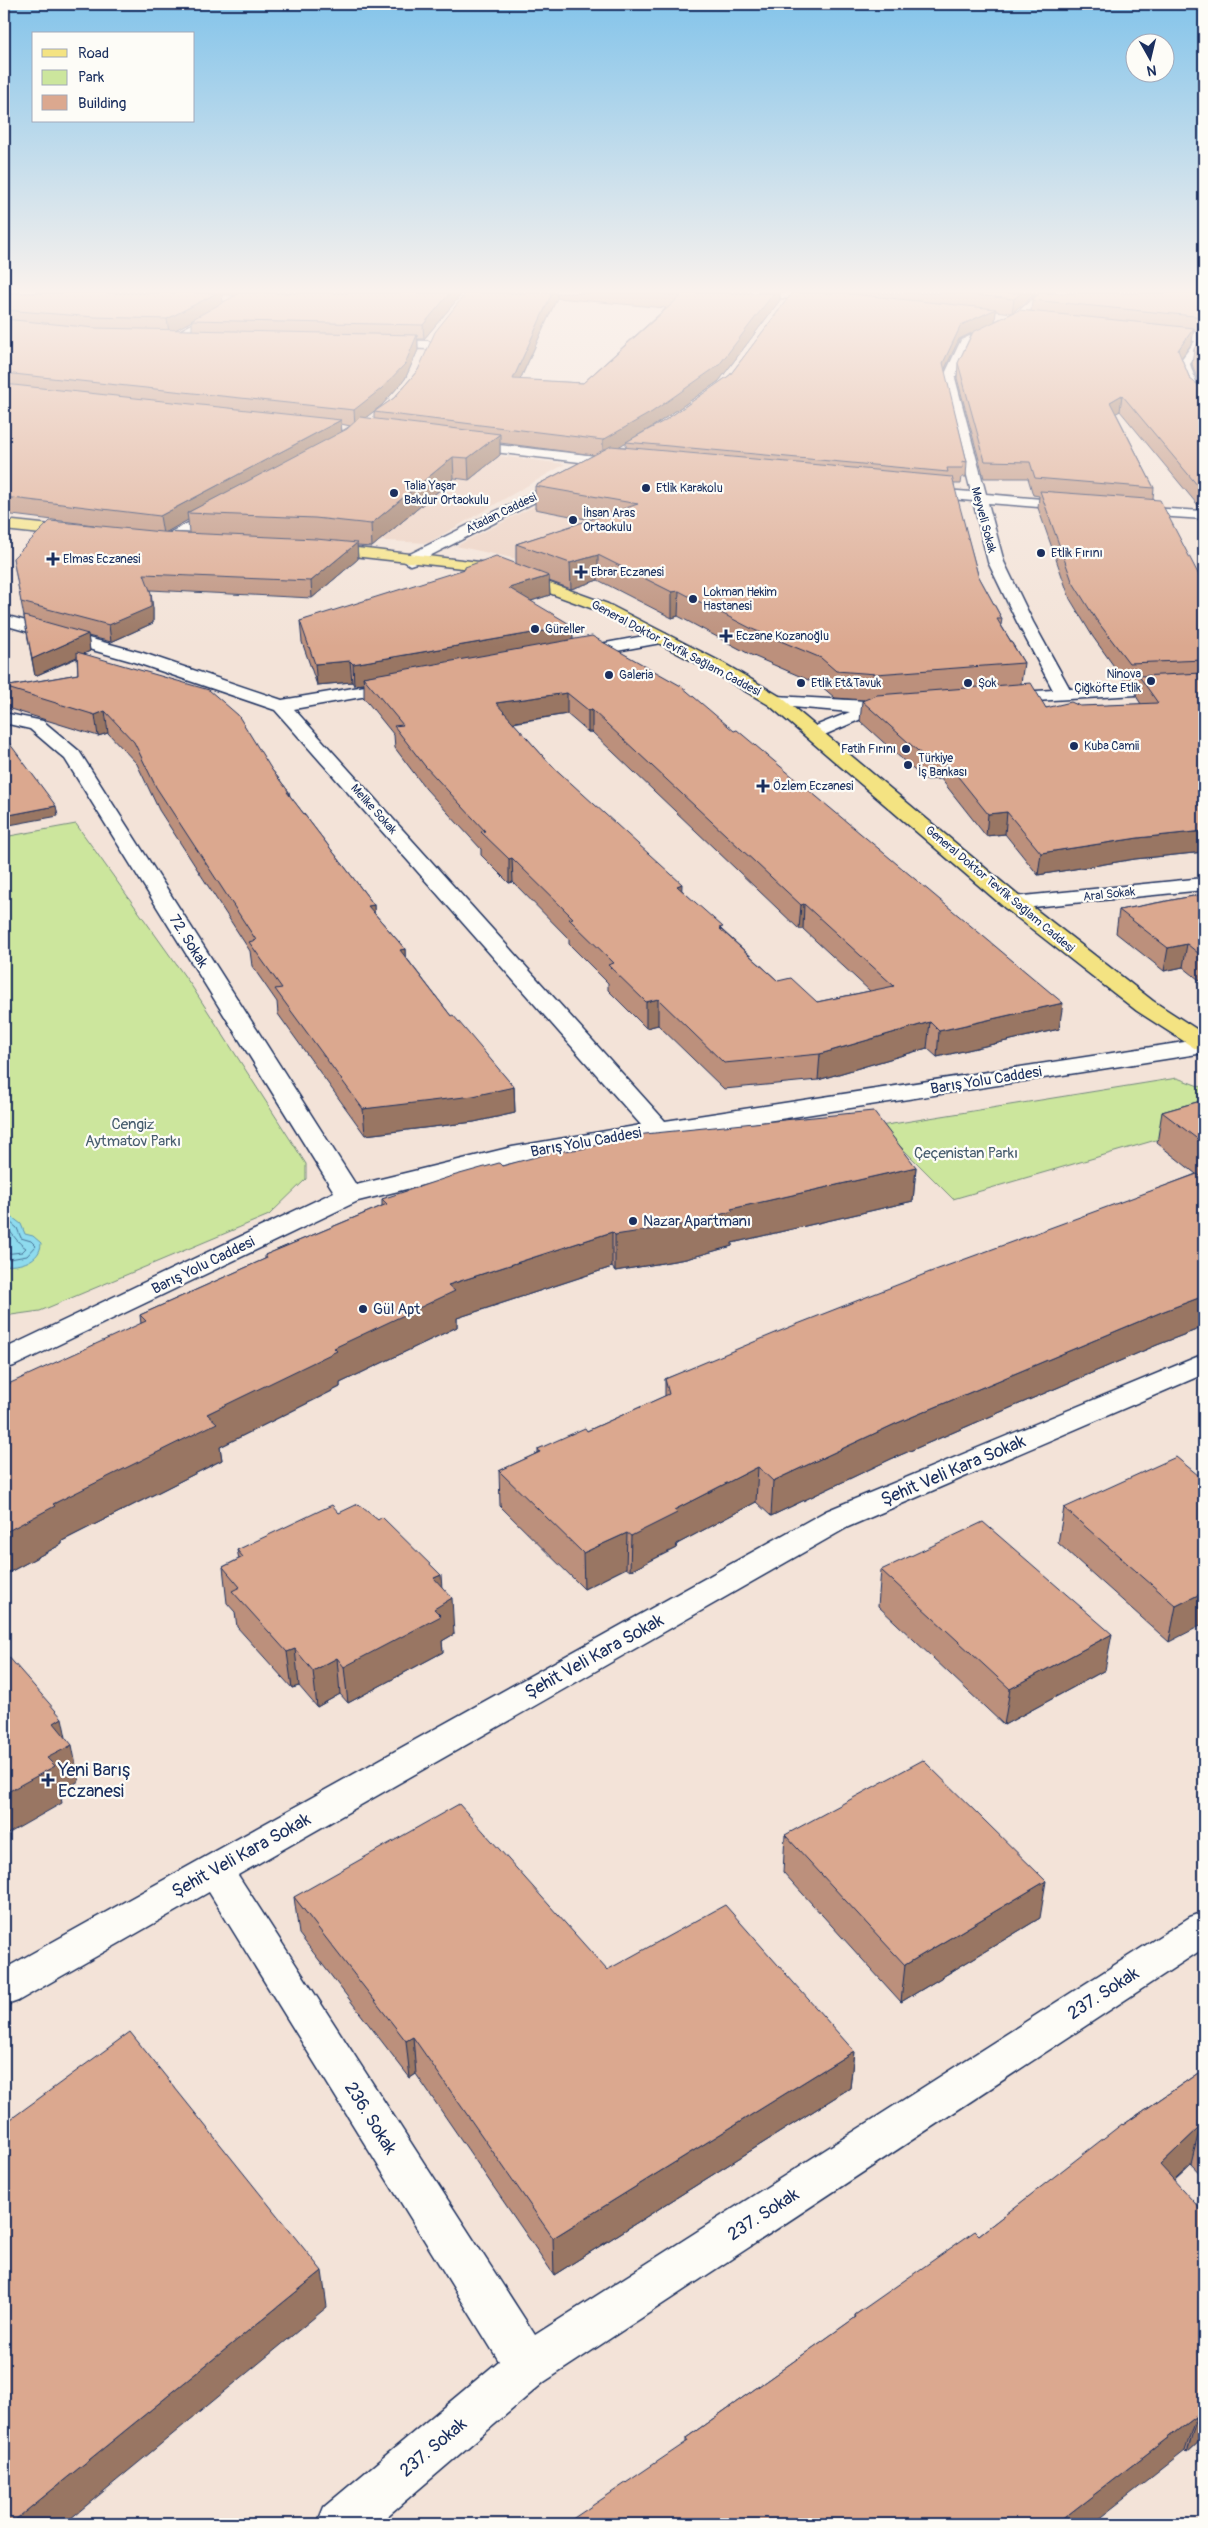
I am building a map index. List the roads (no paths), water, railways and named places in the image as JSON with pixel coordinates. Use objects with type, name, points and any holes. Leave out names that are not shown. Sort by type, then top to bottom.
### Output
[{"type":"main road","points":[[4,525],[98,534]]},
{"type":"main road","points":[[145,539],[193,542]]},
{"type":"main road","name":"General Doktor Tevfik Sağlam Caddesi","points":[[433,547],[312,548],[410,560],[491,567],[581,598],[660,638],[775,701],[1013,903],[1145,1006],[1204,1045]]},
{"type":"main road","points":[[433,547],[491,567]]},
{"type":"street","name":"Meyveli Sokak","points":[[957,411],[996,562],[1025,622],[1064,693]]},
{"type":"street","points":[[448,442],[634,464]]},
{"type":"street","name":"Atadan Caddesi","points":[[410,560],[628,449]]},
{"type":"street","points":[[908,491],[1095,508]]},
{"type":"street","points":[[164,541],[232,504]]},
{"type":"street","points":[[1115,510],[1204,515]]},
{"type":"street","name":"Melike Sokak","points":[[4,620],[137,657],[281,706],[659,1130]]},
{"type":"street","points":[[553,657],[660,638]]},
{"type":"street","points":[[281,706],[417,682]]},
{"type":"street","points":[[988,699],[1204,686]]},
{"type":"street","points":[[775,701],[874,708],[912,705]]},
{"type":"street","points":[[815,733],[874,708]]},
{"type":"street","name":"72. Sokak","points":[[4,718],[36,725],[72,755],[349,1195]]},
{"type":"street","name":"Aral Sokak","points":[[1013,903],[1204,884]]},
{"type":"street","name":"Barış Yolu Caddesi","points":[[4,1360],[349,1195],[512,1155],[659,1130],[1204,1045]]},
{"type":"street","name":"Şehit Veli Kara Sokak","points":[[4,1989],[837,1519],[1202,1367]]},
{"type":"street","name":"236. Sokak","points":[[215,1870],[528,2366]]},
{"type":"street","name":"237. Sokak","points":[[341,2524],[528,2366],[1204,1928]]},
{"type":"water","points":[[4,1211],[21,1224],[25,1234],[33,1236],[41,1243],[37,1254],[28,1262],[4,1265]]},
{"type":"place","name":"Etlik Karakolu","points":[[646,488]]},
{"type":"place","name":"Talia Yaşar Bakdur Ortaokulu","points":[[394,493]]},
{"type":"place","name":"İhsan Aras Ortaokulu","points":[[573,520]]},
{"type":"place","name":"Etlik Fırını","points":[[1041,553]]},
{"type":"place","name":"Elmas Eczanesi","points":[[53,559]]},
{"type":"place","name":"Ebrar Eczanesi","points":[[581,572]]},
{"type":"place","name":"Lokman Hekim Hastanesi","points":[[693,599]]},
{"type":"place","name":"Güreller","points":[[535,629]]},
{"type":"place","name":"Eczane Kozanoğlu","points":[[726,636]]},
{"type":"place","name":"Galeria","points":[[609,675]]},
{"type":"place","name":"Ninova Çiğköfte Etlik","points":[[1151,681]]},
{"type":"place","name":"Etlik Et&Tavuk","points":[[801,683]]},
{"type":"place","name":"Şok","points":[[968,683]]},
{"type":"place","name":"Kuba Camii","points":[[1074,746]]},
{"type":"place","name":"Fatih Fırını","points":[[906,749]]},
{"type":"place","name":"Türkiye İş Bankası","points":[[908,765]]},
{"type":"place","name":"Özlem Eczanesi","points":[[763,786]]},
{"type":"place","name":"Nazar Apartmanı","points":[[633,1221]]},
{"type":"place","name":"Gül Apt","points":[[363,1309]]},
{"type":"place","name":"Yeni Barış Eczanesi","points":[[48,1780]]},
{"type":"park label","name":"Cengiz Aytmatov Parkı","points":[[133,1132]]},
{"type":"park label","name":"Çeçenistan Parkı","points":[[966,1153]]}]
